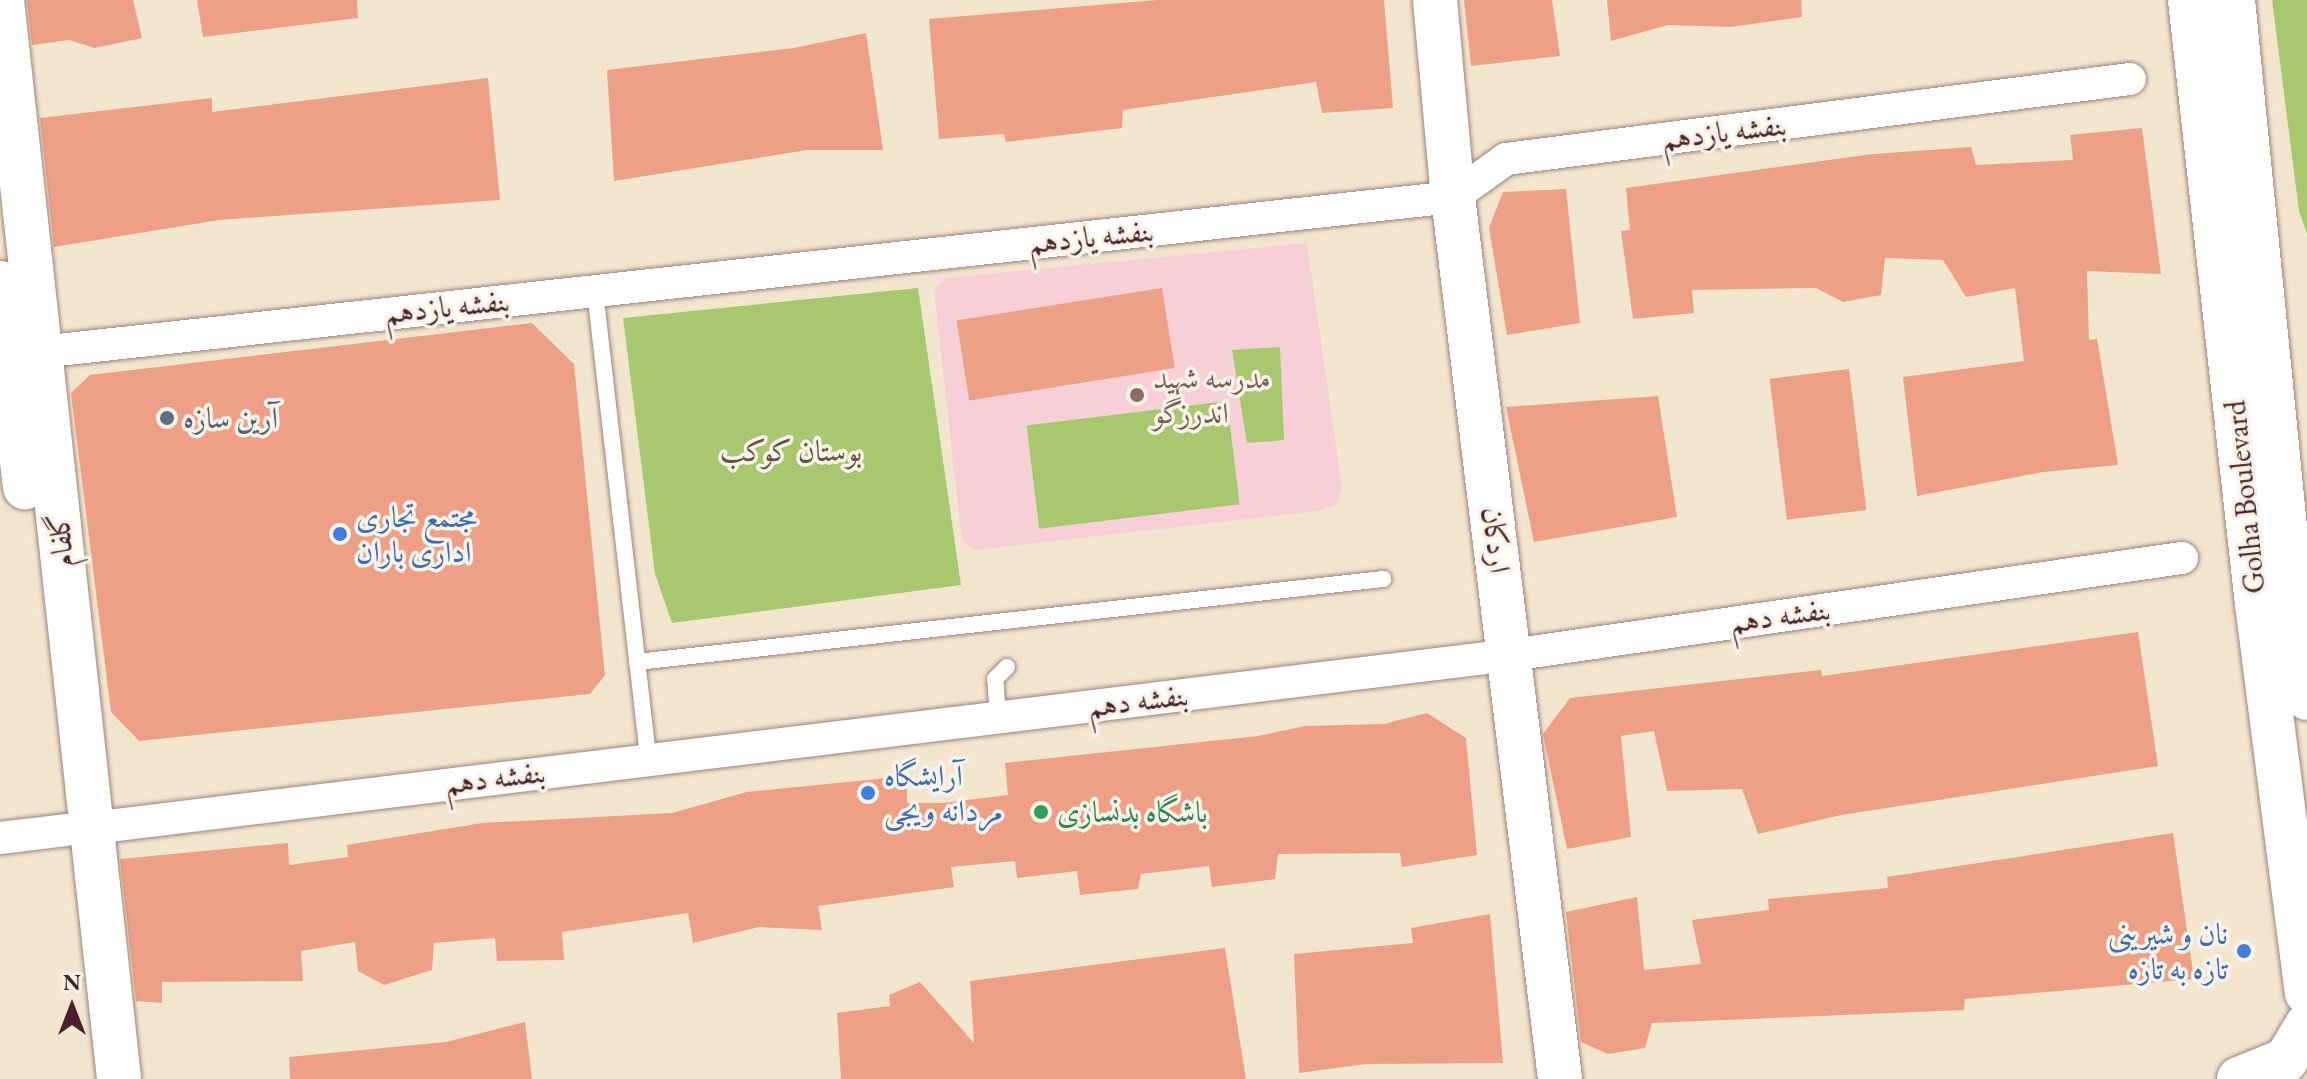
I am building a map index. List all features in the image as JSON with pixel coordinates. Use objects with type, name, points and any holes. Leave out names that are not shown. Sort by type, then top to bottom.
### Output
[{"type":"street","name":"گلفام","points":[[2,0],[16,355]]},
{"type":"street","name":"اردکان","points":[[1435,0],[1453,197],[1511,655],[1560,1079]]},
{"type":"street","name":"Golha Boulevard","points":[[2190,0],[2286,608],[2307,698]]},
{"type":"street","name":"Golha Boulevard","points":[[2233,0],[2286,608],[2307,993]]},
{"type":"street","name":"بنفشه یازدهم","points":[[16,355],[1453,197],[1506,159],[2130,79]]},
{"type":"street","name":"گلفام","points":[[0,283],[16,355],[79,829],[119,1079]]},
{"type":"street","name":"بنفشه دهم","points":[[0,838],[1511,655],[2182,558]]},
{"type":"street","name":"گلفام","points":[[79,829],[93,1079]]},
{"type":"street","points":[[2239,1079],[2286,1060],[2307,1025]]},
{"type":"lane","points":[[595,291],[648,759]]},
{"type":"lane","points":[[637,662],[1383,579]]},
{"type":"lane","points":[[998,718],[995,679],[1007,667]]},
{"type":"shaded area","name":"مدرسه شهید اندرزگو","points":[[1307,243],[1342,490],[1336,505],[1317,511],[975,550],[962,540],[935,299],[936,287],[946,278]]},
{"type":"green space","points":[[2272,0],[2307,0],[2307,234],[2299,211]]},
{"type":"green space","name":"بوستان کوکب","points":[[918,288],[961,585],[672,623],[655,574],[623,318]]},
{"type":"green space","points":[[1280,347],[1284,440],[1247,443],[1232,350]]},
{"type":"green space","points":[[1227,401],[1240,504],[1039,529],[1027,426]]},
{"type":"building","points":[[27,0],[133,0],[142,38],[95,48],[69,40],[32,45]]},
{"type":"building","points":[[197,0],[357,0],[358,18],[203,37]]},
{"type":"building","points":[[1158,0],[1384,0],[1393,108],[1322,113],[1316,82],[1123,110],[1122,128],[1006,142],[1004,134],[939,139],[929,19]]},
{"type":"building","points":[[1464,0],[1552,0],[1560,56],[1471,66]]},
{"type":"building","points":[[1607,0],[1801,0],[1802,17],[1731,27],[1668,25],[1611,41]]},
{"type":"building","points":[[866,33],[883,150],[807,150],[614,181],[607,70],[794,48]]},
{"type":"building","points":[[488,78],[500,200],[219,220],[54,247],[40,118],[212,98],[212,112]]},
{"type":"building","points":[[2142,128],[2161,274],[2087,271],[2089,340],[2097,339],[2118,465],[2043,472],[1917,496],[1903,377],[2024,361],[2015,288],[1966,297],[1943,260],[1885,258],[1881,295],[1843,302],[1816,288],[1692,290],[1694,313],[1633,319],[1621,231],[1630,230],[1626,188],[1873,154],[1971,147],[1976,165],[2073,160],[2070,135]]},
{"type":"building","points":[[1566,189],[1580,323],[1507,335],[1489,228],[1503,192]]},
{"type":"building","points":[[1162,288],[1175,368],[969,401],[957,321]]},
{"type":"building","name":"مجتمع تجاری اداری باران","points":[[532,323],[574,364],[605,675],[590,694],[139,741],[111,712],[71,393],[90,375]]},
{"type":"building","points":[[1849,369],[1866,510],[1787,520],[1770,379]]},
{"type":"building","points":[[1658,396],[1677,517],[1534,542],[1506,407]]},
{"type":"building","points":[[2138,632],[2158,766],[1841,815],[1758,834],[1742,789],[1667,791],[1654,731],[1621,736],[1631,837],[1567,849],[1543,734],[1570,698],[1821,670],[1822,676]]},
{"type":"building","points":[[1427,713],[1466,738],[1477,855],[1402,867],[1400,853],[1278,854],[1275,879],[1212,887],[1209,866],[1141,874],[1138,889],[1080,895],[1077,871],[1017,878],[1015,861],[951,867],[954,887],[818,906],[822,930],[759,927],[693,943],[688,913],[562,932],[564,960],[497,961],[495,938],[434,943],[432,970],[384,985],[358,971],[355,942],[301,951],[303,981],[162,982],[162,1003],[136,1001],[120,859],[288,843],[289,865],[348,857],[347,845],[482,823],[672,813],[747,792],[907,776],[907,803],[943,803],[1008,795],[1005,763],[1258,736],[1305,726],[1384,724]]},
{"type":"building","points":[[2173,833],[2194,979],[1965,999],[1964,1010],[1652,1023],[1645,1048],[1608,1054],[1581,1042],[1566,912],[1637,897],[1644,970],[1701,964],[1692,920],[1769,910],[1768,899],[1888,888],[1887,877]]},
{"type":"building","points":[[1490,914],[1503,1063],[1366,1064],[1299,1073],[1294,954],[1413,943],[1411,928]]},
{"type":"building","points":[[1225,948],[1246,1079],[841,1079],[837,1013],[890,1006],[889,995],[920,982],[974,1043],[970,981]]},
{"type":"building","points":[[525,1022],[532,1079],[290,1079],[289,1057],[446,1042]]},
{"type":"place","name":"مدرسه شهید اندرزگو","points":[[1137,395]]},
{"type":"place","name":"آرین سازه","points":[[167,418]]},
{"type":"place","name":"مجتمع تجاری اداری باران","points":[[340,534]]},
{"type":"place","name":"آرایشگاه مردانه ویجی","points":[[868,793]]},
{"type":"place","name":"باشگاه بدنسازی","points":[[1041,812]]},
{"type":"place","name":"نان و شیرینی تازه به تازه","points":[[2244,951]]}]
